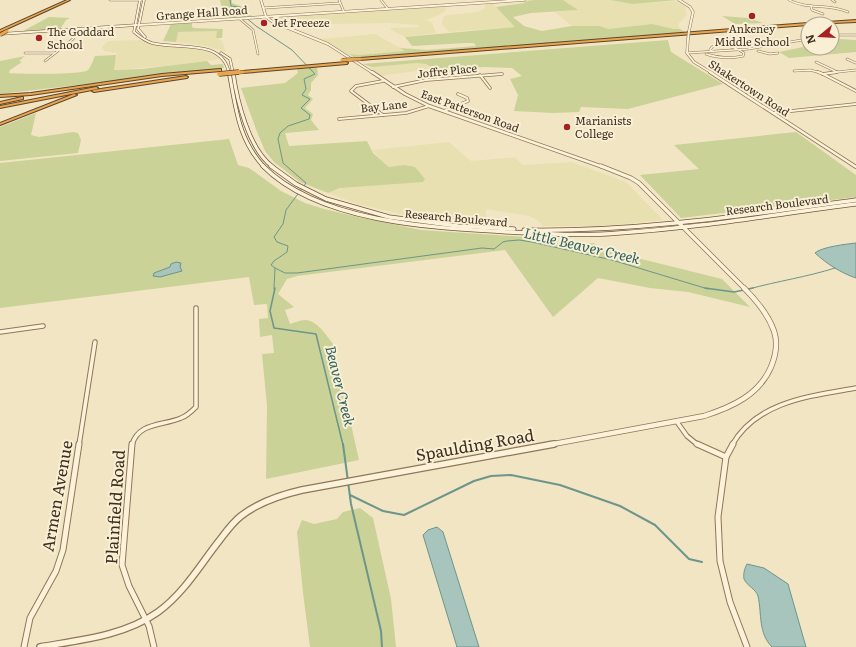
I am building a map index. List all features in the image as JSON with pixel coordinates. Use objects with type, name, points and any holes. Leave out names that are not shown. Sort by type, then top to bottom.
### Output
[{"type":"highway","points":[[0,31],[69,0]]},
{"type":"highway","points":[[0,35],[75,0]]},
{"type":"highway","points":[[840,23],[856,22]]},
{"type":"highway","points":[[840,25],[856,22]]},
{"type":"highway","points":[[0,96],[31,94],[162,75],[293,66],[342,60],[361,60],[800,27]]},
{"type":"highway","points":[[293,66],[316,66],[361,60]]},
{"type":"highway","points":[[0,124],[81,94],[111,87],[219,72]]},
{"type":"highway","points":[[0,108],[27,101],[111,86],[191,76]]},
{"type":"highway","points":[[0,103],[102,83]]},
{"type":"main road","points":[[137,25],[142,0]]},
{"type":"main road","name":"Grange Hall Road","points":[[0,35],[137,25]]},
{"type":"main road","name":"Research Boulevard","points":[[137,25],[134,32],[145,40],[210,51],[225,60],[228,64],[235,110],[250,149],[265,168],[312,195],[350,211],[390,221],[454,229],[552,235],[590,234],[634,232],[680,224],[856,200]]},
{"type":"main road","name":"Research Boulevard","points":[[137,25],[141,34],[150,39],[206,48],[220,53],[230,59],[240,110],[258,152],[268,164],[294,186]]},
{"type":"main road","name":"Research Boulevard","points":[[798,209],[856,204]]},
{"type":"street","points":[[110,0],[142,0]]},
{"type":"street","points":[[261,0],[266,17]]},
{"type":"street","points":[[339,0],[344,12]]},
{"type":"street","points":[[381,0],[388,9]]},
{"type":"street","points":[[477,0],[480,3]]},
{"type":"street","name":"Grange Hall Road","points":[[137,25],[524,0]]},
{"type":"street","points":[[679,0],[690,6],[693,12],[687,53],[705,54],[742,51],[800,40]]},
{"type":"street","points":[[789,0],[811,6],[838,8],[848,12]]},
{"type":"street","points":[[264,8],[340,4]]},
{"type":"street","points":[[811,6],[812,10],[823,14]]},
{"type":"street","name":"East Patterson Road","points":[[266,17],[283,27],[328,44],[383,81],[411,98],[429,106],[631,178],[639,183],[680,224]]},
{"type":"street","points":[[240,19],[253,30],[258,54]]},
{"type":"street","points":[[45,62],[76,35],[79,29]]},
{"type":"street","points":[[840,35],[856,35]]},
{"type":"street","points":[[732,46],[751,43]]},
{"type":"street","points":[[715,53],[710,48],[720,45],[746,49],[763,46]]},
{"type":"street","points":[[718,51],[738,48],[744,53]]},
{"type":"street","points":[[752,52],[769,49]]},
{"type":"street","points":[[758,51],[770,54],[778,53]]},
{"type":"street","points":[[25,53],[56,53]]},
{"type":"street","name":"Shakertown Road","points":[[687,53],[695,62],[856,167]]},
{"type":"street","points":[[705,54],[715,58],[743,56],[744,53]]},
{"type":"street","points":[[740,56],[737,54],[748,53]]},
{"type":"street","points":[[723,54],[730,57]]},
{"type":"street","points":[[847,59],[856,63]]},
{"type":"street","points":[[816,62],[836,72]]},
{"type":"street","points":[[794,71],[810,70],[823,74],[856,92]]},
{"type":"street","points":[[823,74],[856,70]]},
{"type":"street","name":"Joffre Place","points":[[393,87],[426,80],[502,74]]},
{"type":"street","points":[[480,76],[490,88]]},
{"type":"street","points":[[383,81],[356,86],[351,91],[383,115]]},
{"type":"street","points":[[444,111],[468,101],[467,98],[458,94]]},
{"type":"street","points":[[773,112],[856,104]]},
{"type":"street","name":"Bay Lane","points":[[339,119],[409,112],[429,106]]},
{"type":"street","name":"Spaulding Road","points":[[40,647],[113,632],[146,620],[176,597],[228,529],[240,516],[258,505],[284,495],[677,422],[714,413],[742,400],[760,386],[774,364],[777,349],[774,328],[752,295],[680,224]]},
{"type":"street","name":"Plainfield Road","points":[[154,647],[154,639],[124,575],[122,565],[132,444],[136,435],[144,429],[154,425],[183,419],[196,407],[196,308]]},
{"type":"street","points":[[0,332],[43,326]]},
{"type":"street","name":"Armen Avenue","points":[[24,647],[30,618],[56,571],[63,550],[95,342]]},
{"type":"street","points":[[747,647],[730,602],[720,561],[718,517],[726,457],[736,439],[748,426],[772,408],[786,402],[802,398],[856,388]]},
{"type":"street","points":[[677,422],[689,439],[695,444],[706,450],[726,457]]},
{"type":"shaded area","points":[[563,0],[610,0],[633,4],[676,1],[685,7],[687,15],[678,24],[680,29],[652,24],[608,29],[600,26],[577,27],[572,26],[555,12],[577,10]]},
{"type":"shaded area","points":[[492,3],[516,27],[449,32],[442,24],[443,17],[447,15],[478,12],[485,8],[485,4]]},
{"type":"shaded area","points":[[441,6],[446,8],[445,11],[426,20],[432,23],[436,33],[405,37],[391,30],[391,28],[419,27],[418,25],[392,23],[329,24],[295,29],[279,23],[272,17]]},
{"type":"shaded area","points":[[217,31],[217,38],[222,41],[226,52],[206,46],[176,42],[177,32]]},
{"type":"shaded area","points":[[375,34],[406,51],[359,55],[347,54],[320,39]]},
{"type":"shaded area","points":[[141,40],[153,44],[199,50],[210,53],[222,59],[165,66],[113,70],[117,53],[104,51],[102,47],[108,41]]},
{"type":"shaded area","points":[[417,63],[426,64],[432,69],[379,76],[369,67]]},
{"type":"shaded area","points":[[449,142],[471,161],[515,157],[522,165],[572,162],[626,182],[663,220],[603,226],[543,226],[537,220],[529,216],[486,209],[486,223],[447,222],[401,214],[358,204],[328,193],[404,165],[389,167],[372,150]]},
{"type":"green space","points":[[220,0],[232,0],[232,3],[246,8],[246,12],[253,17],[224,19]]},
{"type":"green space","points":[[535,0],[563,0],[578,10],[531,13],[513,17],[524,26],[542,31],[572,26],[600,26],[608,29],[652,24],[680,29],[685,32],[355,58],[349,54],[359,55],[405,51],[400,48],[427,50],[476,46],[474,43],[466,43],[412,46],[405,37],[515,27],[496,7]]},
{"type":"green space","points":[[610,0],[678,0],[633,4]]},
{"type":"green space","points":[[722,16],[748,18],[763,23],[735,24]]},
{"type":"green space","points":[[49,17],[70,18],[66,20],[60,29],[23,31]]},
{"type":"green space","points":[[192,23],[192,27],[194,28],[223,29],[222,38],[216,38],[217,31],[178,32],[176,42],[163,41],[171,24]]},
{"type":"green space","points":[[840,39],[856,40],[856,52],[840,53]]},
{"type":"green space","points":[[668,40],[671,52],[723,84],[628,109],[581,107],[579,112],[553,113],[514,111],[518,95],[510,79],[522,76],[512,68],[485,67],[436,70],[426,64],[417,63],[372,67],[362,64]]},
{"type":"green space","points":[[800,48],[800,56],[811,56],[789,58],[779,52]]},
{"type":"green space","points":[[116,55],[114,70],[142,69],[207,61],[211,65],[223,64],[224,68],[0,94],[0,61],[25,56],[19,61],[22,62],[10,70],[9,73],[75,73],[88,70],[95,56]]},
{"type":"green space","points":[[317,67],[318,75],[311,83],[311,90],[308,95],[313,99],[305,108],[313,114],[311,120],[319,130],[285,133],[289,146],[367,141],[373,153],[389,167],[404,165],[415,167],[425,179],[423,182],[340,188],[328,193],[300,182],[274,162],[265,151],[241,88],[285,83],[298,73],[297,69]]},
{"type":"green space","points":[[36,113],[31,135],[39,137],[73,132],[78,133],[81,140],[78,153],[0,161],[0,127]]},
{"type":"green space","points":[[796,132],[856,175],[856,197],[681,218],[640,175],[699,169],[674,145]]},
{"type":"green space","points":[[229,139],[238,165],[249,168],[281,191],[305,203],[358,217],[421,230],[526,237],[568,245],[594,243],[601,249],[722,279],[750,307],[688,292],[650,288],[598,278],[553,317],[505,250],[297,276],[287,279],[278,294],[294,307],[285,310],[290,324],[305,320],[314,323],[318,325],[333,344],[359,460],[266,479],[267,406],[262,354],[274,353],[272,335],[260,337],[259,319],[268,318],[267,304],[254,305],[249,277],[0,308],[0,163]]},
{"type":"green space","points":[[360,508],[373,518],[391,599],[396,647],[310,647],[297,532],[302,520],[314,524],[337,519],[343,512]]},
{"type":"water","points":[[856,243],[856,278],[834,268],[815,253],[828,247]]},
{"type":"water","points":[[176,262],[181,263],[180,267],[182,271],[160,277],[153,276],[154,273],[170,267],[171,264]]},
{"type":"water","points":[[437,527],[443,532],[479,647],[457,647],[423,535],[428,530]]},
{"type":"water","points":[[747,564],[764,568],[788,584],[806,647],[772,647],[768,642],[762,629],[758,596],[744,579]]},
{"type":"waterway","name":"Beaver Creek","points":[[230,0],[231,6],[240,7],[241,9],[239,12],[256,26],[292,50],[315,74],[304,79],[306,89],[302,95],[310,99],[301,108],[310,115],[309,119],[288,126],[280,133],[278,139],[283,163],[306,183],[286,210],[283,224],[274,237],[277,242],[288,246],[287,252],[274,261],[271,265],[275,268]]},
{"type":"waterway","name":"Little Beaver Creek","points":[[275,268],[285,273],[297,273],[482,248],[494,249],[503,242],[519,240],[612,260],[708,289]]},
{"type":"waterway","name":"Beaver Creek","points":[[274,289],[275,268]]},
{"type":"waterway","name":"Little Beaver Creek","points":[[749,289],[835,268]]},
{"type":"waterway","name":"Beaver Creek","points":[[275,288],[270,311],[274,328],[316,334],[343,445]]},
{"type":"waterway","name":"Little Beaver Creek","points":[[705,288],[734,292],[744,290]]},
{"type":"waterway","name":"Little Beaver Creek","points":[[748,289],[753,288]]},
{"type":"waterway","name":"Beaver Creek","points":[[343,444],[351,504],[381,631],[382,647]]},
{"type":"waterway","points":[[350,495],[383,511],[404,515],[474,481],[491,476],[511,475],[560,485],[620,506],[655,525],[689,559],[702,562]]},
{"type":"place","name":"Ankeney Middle School","points":[[752,16]]},
{"type":"place","name":"Jet Freeeze","points":[[264,23]]},
{"type":"place","name":"The Goddard School","points":[[39,38]]},
{"type":"place","name":"Marianists College","points":[[567,127]]}]
